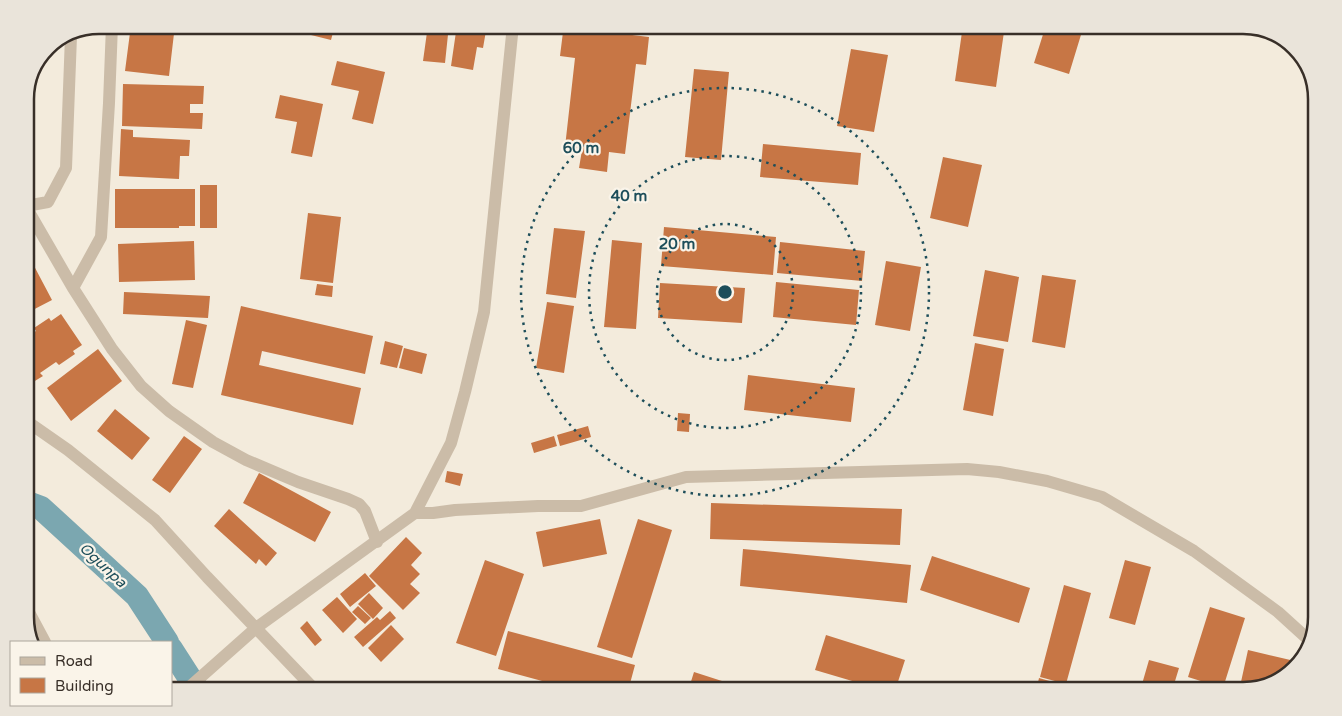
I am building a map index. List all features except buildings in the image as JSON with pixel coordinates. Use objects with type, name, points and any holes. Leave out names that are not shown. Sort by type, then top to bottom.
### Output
[{"type":"street","points":[[73,288],[101,237],[112,34]]},
{"type":"street","points":[[195,682],[244,637],[415,513],[451,443],[484,312],[512,34]]},
{"type":"street","points":[[34,205],[48,202],[66,168],[71,40]]},
{"type":"street","points":[[34,220],[73,288],[112,349],[140,386],[169,411],[213,442],[246,460],[298,482],[359,504],[366,511],[377,542]]},
{"type":"street","points":[[34,426],[68,450],[156,520],[307,682]]},
{"type":"street","points":[[415,513],[538,506],[580,506],[686,477],[967,469],[999,472],[1047,481],[1102,497],[1194,551],[1278,612],[1305,637]]},
{"type":"street","points":[[34,621],[44,641]]},
{"type":"waterway","name":"Ogunpa","points":[[34,505],[41,508],[137,596],[166,641]]},
{"type":"waterway","name":"Ogunpa","points":[[172,651],[192,682]]}]
